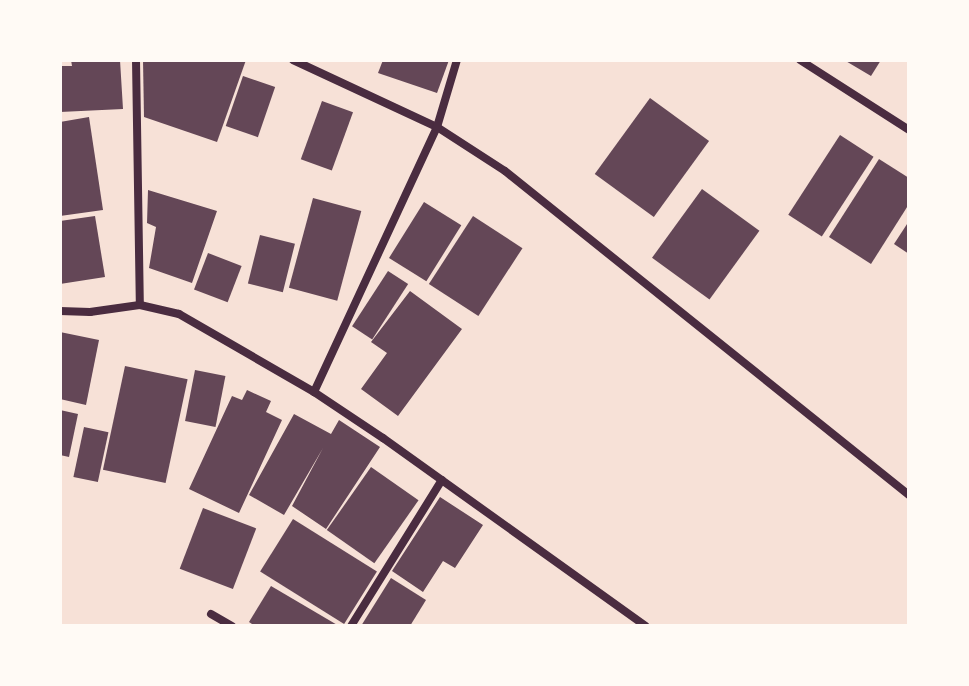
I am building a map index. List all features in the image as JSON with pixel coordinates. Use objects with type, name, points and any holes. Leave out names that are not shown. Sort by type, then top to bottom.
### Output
[{"type":"street","points":[[136,60],[140,305]]},
{"type":"street","points":[[293,60],[437,127],[505,171],[909,495]]},
{"type":"street","points":[[314,392],[437,127],[457,60]]},
{"type":"street","points":[[800,60],[909,130]]},
{"type":"street","points":[[60,311],[90,312],[140,305],[179,314],[314,392],[646,626]]},
{"type":"street","points":[[351,626],[442,480]]},
{"type":"street","points":[[211,614],[232,626]]},
{"type":"building","points":[[71,60],[120,60],[123,109],[60,112],[60,66],[72,66]]},
{"type":"building","points":[[143,60],[246,60],[217,142],[144,117]]},
{"type":"building","points":[[383,60],[449,60],[437,93],[378,73]]},
{"type":"building","points":[[844,60],[881,60],[871,76]]},
{"type":"building","points":[[243,76],[275,87],[258,137],[226,126]]},
{"type":"building","points":[[650,98],[709,141],[654,217],[595,174]]},
{"type":"building","points":[[322,101],[353,112],[332,171],[301,159]]},
{"type":"building","points":[[89,117],[103,210],[60,216],[60,122]]},
{"type":"building","points":[[840,135],[874,157],[822,236],[788,215]]},
{"type":"building","points":[[879,159],[909,178],[909,204],[871,264],[829,237]]},
{"type":"building","points":[[702,189],[759,231],[709,299],[652,258]]},
{"type":"building","points":[[148,190],[217,211],[192,283],[149,268],[156,227],[147,223]]},
{"type":"building","points":[[313,198],[361,211],[337,301],[289,288]]},
{"type":"building","points":[[424,202],[461,225],[426,281],[389,258]]},
{"type":"building","points":[[95,216],[105,277],[60,284],[60,221]]},
{"type":"building","points":[[473,216],[522,248],[478,316],[429,284]]},
{"type":"building","points":[[909,221],[909,254],[894,244]]},
{"type":"building","points":[[260,235],[295,244],[283,292],[248,284]]},
{"type":"building","points":[[208,253],[242,266],[228,302],[194,289]]},
{"type":"building","points":[[388,271],[408,284],[372,339],[352,326]]},
{"type":"building","points":[[410,291],[462,329],[398,416],[361,389],[387,353],[371,342]]},
{"type":"building","points":[[60,332],[99,340],[86,405],[60,399]]},
{"type":"building","points":[[125,366],[188,379],[166,483],[103,470]]},
{"type":"building","points":[[195,370],[225,376],[216,427],[185,421]]},
{"type":"building","points":[[247,390],[271,401],[266,412],[282,420],[239,513],[189,489],[232,396],[242,400]]},
{"type":"building","points":[[60,410],[78,414],[69,457],[60,455]]},
{"type":"building","points":[[294,414],[331,434],[339,420],[380,447],[326,529],[292,506],[323,448],[284,515],[249,495]]},
{"type":"building","points":[[84,427],[108,432],[98,482],[73,477]]},
{"type":"building","points":[[371,467],[419,500],[374,563],[327,530]]},
{"type":"building","points":[[440,497],[483,525],[455,568],[443,561],[423,592],[392,571]]},
{"type":"building","points":[[203,508],[256,528],[233,589],[180,569]]},
{"type":"building","points":[[293,519],[377,571],[344,624],[260,572]]},
{"type":"building","points":[[391,578],[426,600],[410,626],[361,626]]},
{"type":"building","points":[[271,586],[339,626],[255,626],[249,622]]}]
